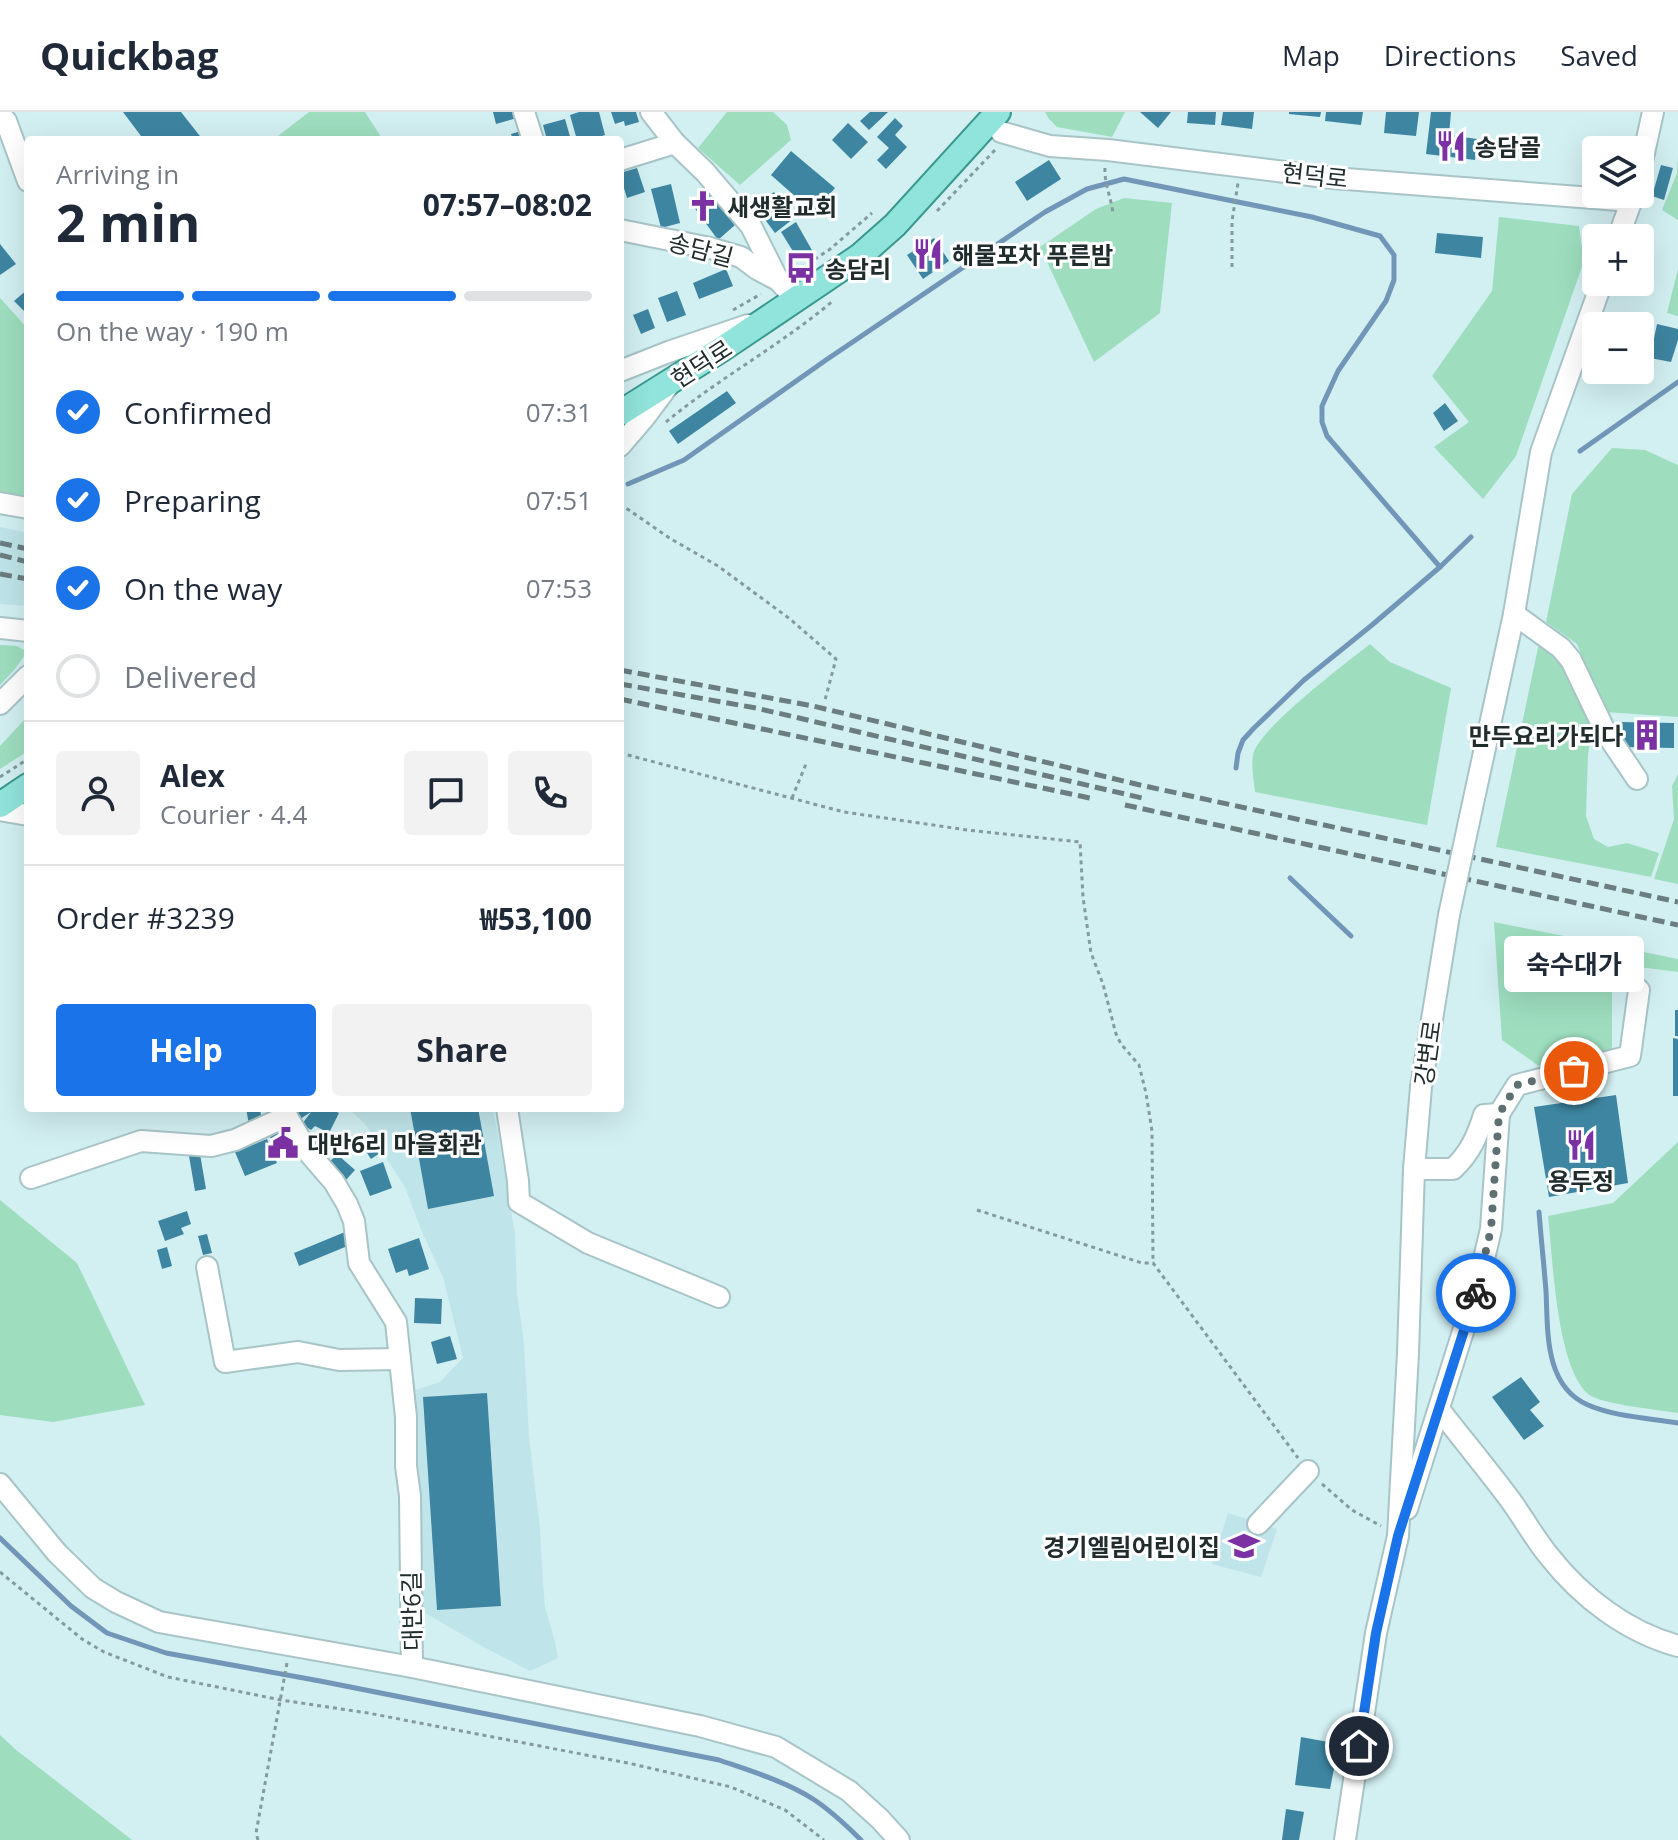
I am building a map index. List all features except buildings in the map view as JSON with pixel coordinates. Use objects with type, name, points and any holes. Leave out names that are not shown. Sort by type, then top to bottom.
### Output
[{"type":"main road","name":"현덕로","points":[[624,411],[860,256],[929,191],[996,118]]},
{"type":"main road","points":[[0,808],[24,789]]},
{"type":"street","points":[[524,112],[532,136]]},
{"type":"street","name":"송담길","points":[[651,112],[675,143],[705,172],[751,226],[778,280],[796,299]]},
{"type":"street","points":[[1648,136],[1653,112]]},
{"type":"street","points":[[6,118],[24,170]]},
{"type":"street","name":"현덕로","points":[[996,118],[1050,146],[1108,150],[1333,178],[1582,195]]},
{"type":"street","points":[[624,159],[675,143]]},
{"type":"street","name":"송담길","points":[[624,231],[741,257],[778,280]]},
{"type":"street","name":"강변로","points":[[1345,1840],[1376,1633],[1398,1536],[1414,1169],[1421,1087],[1449,915],[1514,614],[1541,452],[1597,296]]},
{"type":"street","points":[[624,369],[767,319]]},
{"type":"street","points":[[624,441],[670,383]]},
{"type":"street","points":[[0,503],[24,507]]},
{"type":"street","points":[[1514,614],[1561,648],[1571,660],[1606,733],[1637,779]]},
{"type":"street","points":[[0,628],[24,631]]},
{"type":"street","points":[[0,704],[24,680]]},
{"type":"street","points":[[0,808],[24,814]]},
{"type":"street","points":[[1398,1536],[1478,1284],[1491,1229],[1499,1114],[1517,1085],[1630,1056],[1639,990]]},
{"type":"street","points":[[31,1178],[141,1141],[211,1146],[235,1140],[284,1112]]},
{"type":"street","name":"대반6길","points":[[284,1112],[308,1152],[334,1182],[347,1204],[354,1221],[359,1263],[396,1322],[410,1496],[412,1667],[700,1726],[776,1747],[849,1791],[899,1840]]},
{"type":"street","points":[[508,1112],[519,1202],[588,1243],[719,1297]]},
{"type":"street","points":[[1414,1169],[1453,1169],[1466,1157],[1477,1138],[1484,1115],[1499,1114]]},
{"type":"street","points":[[207,1267],[225,1362],[298,1352],[339,1360],[400,1359]]},
{"type":"street","points":[[1439,1409],[1512,1502],[1549,1556],[1577,1587],[1628,1626],[1655,1640],[1678,1646]]},
{"type":"street","points":[[1258,1524],[1308,1471]]},
{"type":"street","points":[[0,1484],[57,1553],[93,1588],[159,1622],[412,1667]]},
{"type":"path","points":[[1104,173],[1113,215]]},
{"type":"path","points":[[1232,267],[1232,221],[1238,191]]},
{"type":"path","points":[[801,268],[829,250],[872,213]]},
{"type":"path","points":[[624,507],[718,566],[790,619],[836,659],[825,700]]},
{"type":"path","points":[[624,754],[844,812],[1080,842],[1083,897],[1091,953],[1116,1034],[1139,1065],[1146,1093],[1152,1131],[1153,1263],[1308,1471],[1352,1510],[1398,1536]]},
{"type":"path","points":[[0,777],[24,762]]},
{"type":"path","points":[[792,798],[806,764]]},
{"type":"path","points":[[977,1210],[1142,1263],[1153,1263]]},
{"type":"path","points":[[0,1572],[82,1639],[104,1652],[168,1677],[628,1763],[731,1787],[785,1810],[824,1840]]},
{"type":"path","points":[[258,1840],[256,1833],[287,1664]]},
{"type":"shaded area","points":[[0,527],[24,532],[24,606],[0,604]]},
{"type":"shaded area","points":[[352,1112],[494,1112],[515,1233],[517,1293],[524,1343],[545,1607],[558,1658],[530,1671],[420,1610],[412,1391],[440,1382],[463,1358],[443,1277],[405,1187],[365,1124]]},
{"type":"shaded area","name":"경기엘림어린이집","points":[[1228,1513],[1277,1529],[1261,1577],[1212,1564]]},
{"type":"green space","points":[[309,112],[365,112],[380,136],[278,136]]},
{"type":"green space","points":[[727,112],[773,112],[787,125],[791,140],[740,185],[698,148]]},
{"type":"green space","points":[[1045,112],[1125,112],[1112,137],[1057,127]]},
{"type":"green space","points":[[1678,154],[1678,220],[1662,210],[1677,173]]},
{"type":"green space","points":[[1124,198],[1172,203],[1160,313],[1094,362],[1040,247],[1096,209]]},
{"type":"green space","points":[[1499,217],[1579,226],[1582,267],[1516,456],[1483,499],[1434,447],[1469,422],[1432,376],[1492,291]]},
{"type":"green space","points":[[1678,269],[1678,316],[1667,313]]},
{"type":"green space","points":[[0,298],[24,325],[24,495],[0,492]]},
{"type":"green space","points":[[1612,448],[1645,450],[1678,465],[1678,717],[1605,712],[1577,644],[1546,622],[1572,494]]},
{"type":"green space","points":[[1539,643],[1565,665],[1592,728],[1586,816],[1594,839],[1608,847],[1627,843],[1659,853],[1651,877],[1496,847]]},
{"type":"green space","points":[[1370,644],[1390,662],[1451,688],[1427,825],[1255,792],[1252,759],[1258,744],[1304,697]]},
{"type":"green space","points":[[0,645],[17,646],[24,650],[24,656],[0,685]]},
{"type":"green space","points":[[24,720],[24,754],[0,769],[0,746]]},
{"type":"green space","points":[[1678,774],[1678,884],[1654,879],[1674,819],[1672,786]]},
{"type":"green space","points":[[1494,922],[1678,959],[1678,972],[1632,966],[1612,982],[1612,1053],[1546,1071],[1502,1040]]},
{"type":"green space","points":[[1678,1142],[1678,1413],[1594,1398],[1577,1380],[1569,1360],[1558,1310],[1548,1216],[1613,1203]]},
{"type":"green space","points":[[0,1200],[77,1263],[145,1405],[53,1422],[0,1415]]},
{"type":"green space","points":[[0,1735],[15,1749],[132,1840],[0,1840]]},
{"type":"waterway","points":[[628,484],[684,460],[1045,212],[1087,189],[1124,179],[1312,217],[1380,236],[1394,255],[1394,280],[1386,301],[1338,371],[1322,406],[1322,422],[1327,436],[1440,567]]},
{"type":"waterway","points":[[1580,451],[1678,382]]},
{"type":"waterway","points":[[1236,768],[1243,740],[1254,728],[1304,680],[1440,567],[1471,537]]},
{"type":"waterway","points":[[1290,878],[1351,936]]},
{"type":"waterway","points":[[1539,1212],[1551,1356],[1563,1385],[1574,1396],[1599,1409],[1678,1423]]},
{"type":"waterway","points":[[0,1538],[71,1606],[107,1633],[166,1653],[719,1760],[803,1793],[832,1813],[861,1840]]},
{"type":"railway","points":[[0,543],[24,548]]},
{"type":"railway","points":[[0,555],[24,561]]},
{"type":"railway","points":[[0,574],[24,578]]},
{"type":"railway","points":[[624,671],[813,706],[1140,785],[1678,902]]},
{"type":"railway","points":[[624,685],[756,708],[1142,798]]},
{"type":"railway","points":[[624,700],[1090,798]]},
{"type":"railway","points":[[1125,805],[1678,925]]},
{"type":"way so far","points":[[1476,1293],[1491,1229],[1499,1114],[1517,1085],[1574,1071]]},
{"type":"place","name":"송담골","points":[[1451,146]]},
{"type":"place","name":"새생활교회","points":[[703,206]]},
{"type":"place","name":"해물포차 푸른밤","points":[[928,254]]},
{"type":"place","name":"송담리","points":[[801,268]]},
{"type":"place","name":"만두요리가되다","points":[[1647,735]]},
{"type":"place","name":"숙수대가","points":[[1574,1071]]},
{"type":"place","name":"대반6리 마을회관","points":[[283,1143]]},
{"type":"place","name":"용두정","points":[[1581,1145]]},
{"type":"place","name":"경기엘림어린이집","points":[[1244,1546]]},
{"type":"route","points":[[1359,1746],[1376,1633],[1398,1536],[1476,1293]]}]
